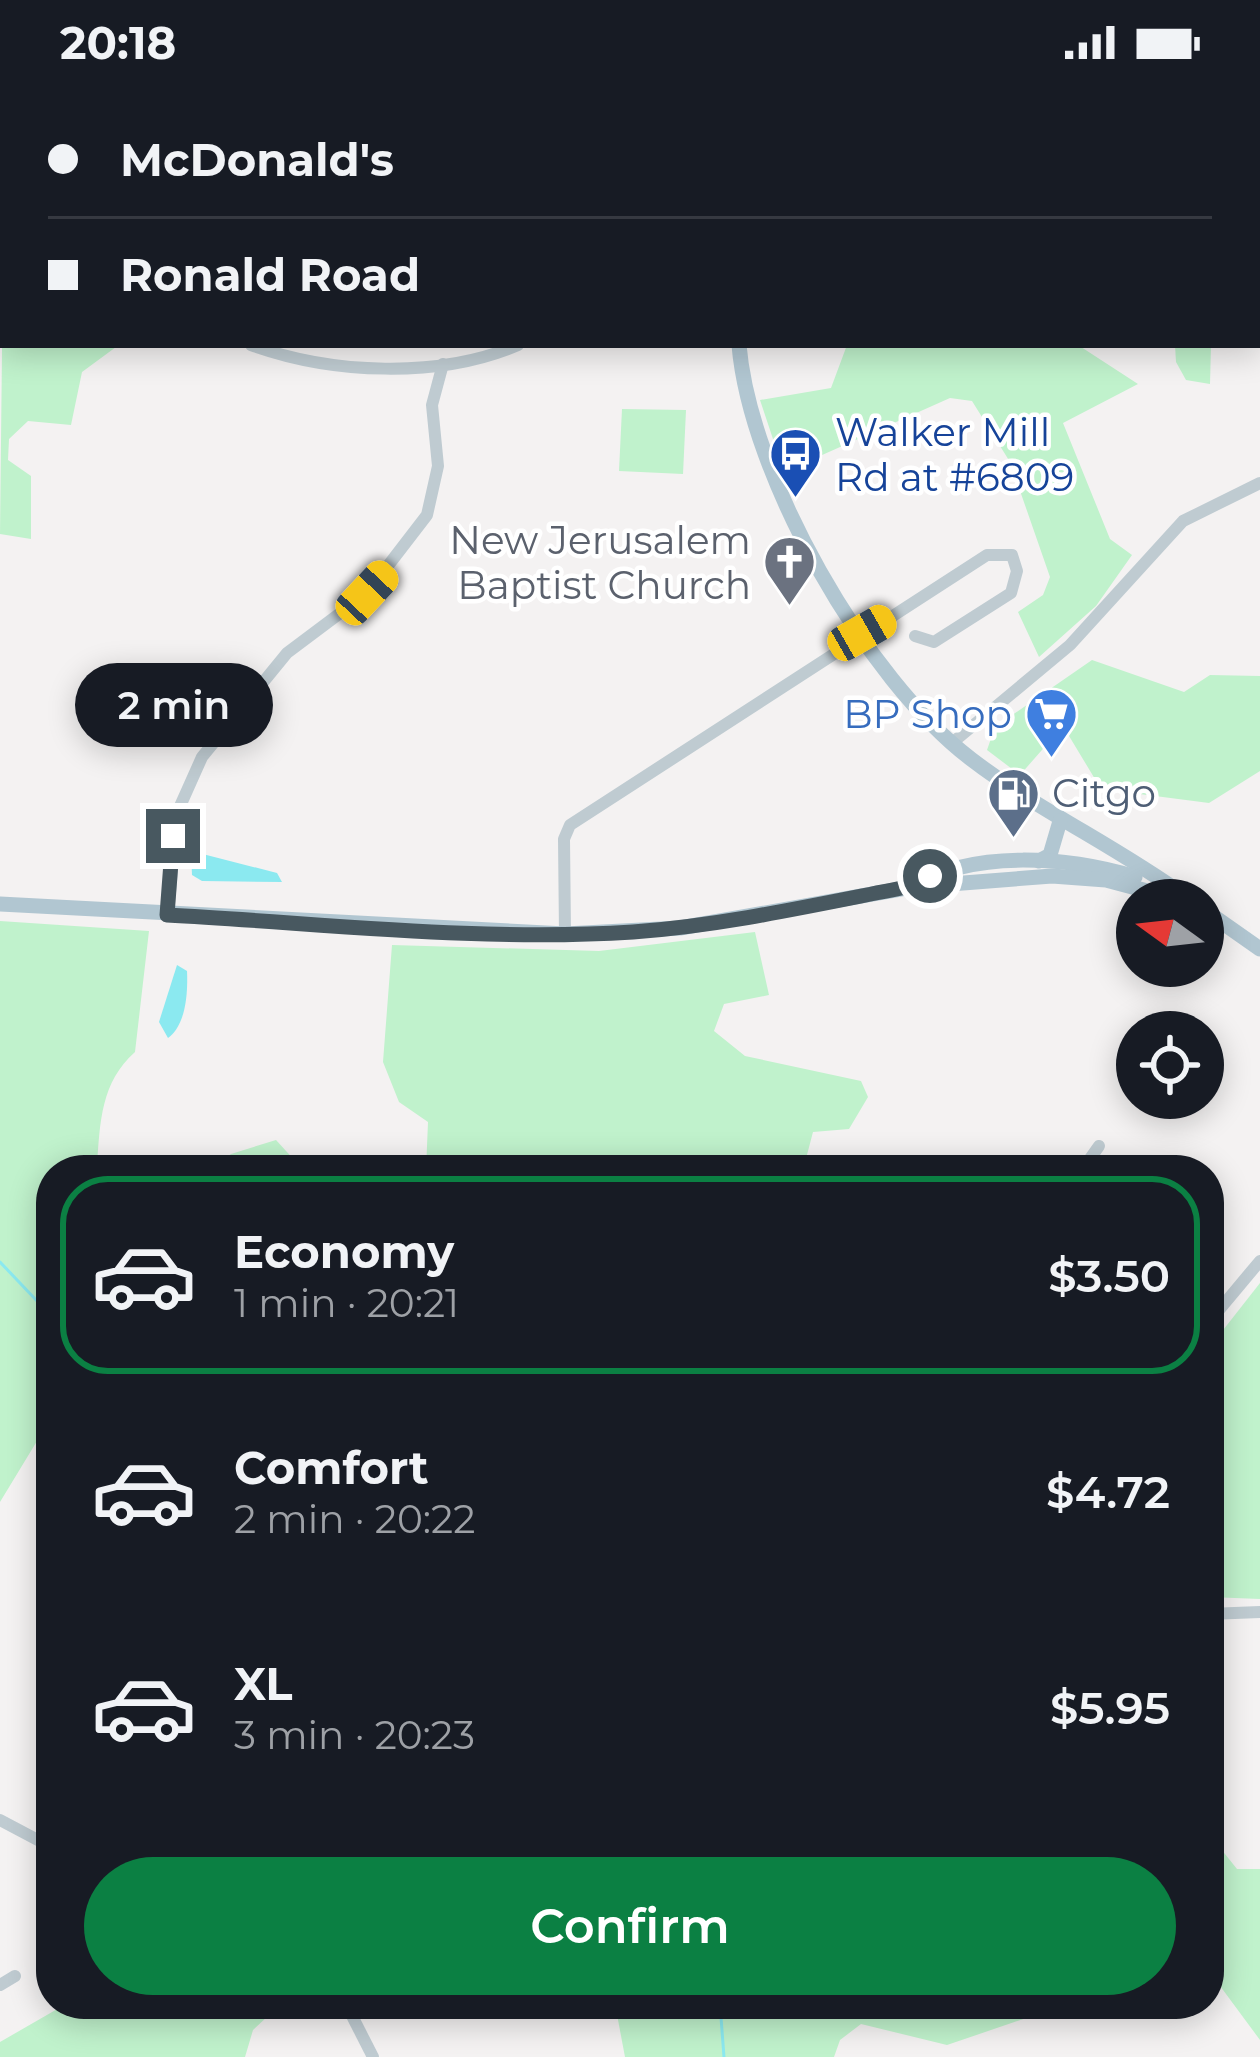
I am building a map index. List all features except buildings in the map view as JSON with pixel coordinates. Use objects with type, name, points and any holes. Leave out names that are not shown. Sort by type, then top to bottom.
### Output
[{"type":"main road","points":[[740,348],[751,419],[770,474],[901,693],[952,742],[1060,820],[1155,879]]},
{"type":"main road","points":[[912,886],[930,876],[1039,861],[1050,855],[1060,820]]},
{"type":"main road","points":[[1060,820],[1072,843],[1070,869]]},
{"type":"main road","points":[[1039,861],[1116,881]]},
{"type":"main road","points":[[0,904],[565,934],[700,925],[912,886],[1070,869]]},
{"type":"main road","points":[[1224,924],[1260,949]]},
{"type":"street","points":[[261,348],[297,359],[374,368],[443,364],[506,348]]},
{"type":"street","points":[[167,915],[177,813],[202,757],[273,667],[367,593],[428,515],[438,466],[432,405],[443,364]]},
{"type":"street","points":[[952,742],[1070,646],[1172,530],[1206,506],[1260,483]]},
{"type":"street","points":[[565,934],[568,826],[987,555],[1012,555],[1018,571],[1010,593],[934,642],[915,636]]},
{"type":"street","points":[[1093,1155],[1099,1146]]},
{"type":"street","points":[[1224,1304],[1260,1261]]},
{"type":"street","points":[[1224,1613],[1260,1612]]},
{"type":"street","points":[[0,1820],[36,1839]]},
{"type":"street","points":[[0,1984],[16,1976]]},
{"type":"street","points":[[354,2019],[373,2057]]},
{"type":"green space","points":[[2,348],[115,348],[82,372],[71,425],[28,421],[9,439],[8,460],[31,476],[31,539],[0,534]]},
{"type":"green space","points":[[846,348],[1083,348],[1138,384],[1063,423],[1110,539],[1132,555],[1096,606],[1039,657],[1018,612],[1043,595],[1050,577],[1010,462],[972,401],[950,398],[784,472],[760,400],[831,388]]},
{"type":"green space","points":[[1175,348],[1211,348],[1210,384],[1186,380],[1176,362]]},
{"type":"green space","points":[[622,409],[686,410],[683,474],[619,471]]},
{"type":"green space","points":[[1092,660],[1184,692],[1210,675],[1260,676],[1260,771],[1209,803],[1101,789],[1063,726],[1020,775],[987,750],[995,727]]},
{"type":"green space","points":[[0,921],[149,931],[135,1052],[109,1090],[98,1155],[36,1155],[36,1443],[0,1502]]},
{"type":"green space","points":[[755,932],[769,995],[724,1004],[714,1031],[745,1056],[861,1081],[868,1097],[849,1129],[813,1132],[807,1155],[427,1155],[428,1122],[399,1102],[383,1062],[392,945],[599,951]]},
{"type":"green space","points":[[276,1140],[290,1155],[230,1155]]},
{"type":"green space","points":[[1260,1283],[1260,1599],[1224,1598],[1224,1329]]},
{"type":"green space","points":[[1224,1853],[1237,1869],[1260,1869],[1260,2040],[1224,1991]]},
{"type":"green space","points":[[40,2019],[265,2019],[253,2030],[245,2057],[0,2057],[0,2042]]},
{"type":"green space","points":[[618,2019],[1024,2019],[947,2045],[861,2024],[840,2040],[834,2057],[625,2057]]},
{"type":"water","points":[[191,851],[277,873],[282,882],[202,881],[192,875]]},
{"type":"water","points":[[177,965],[187,971],[186,998],[179,1025],[168,1038],[159,1022]]},
{"type":"waterway","points":[[0,1262],[36,1300]]},
{"type":"waterway","points":[[721,2019],[724,2057]]},
{"type":"place","name":"Walker Mill Rd at #6809","points":[[796,500]]},
{"type":"place","name":"New Jerusalem Baptist Church","points":[[790,608]]},
{"type":"place","name":"BP Shop","points":[[1051,760]]},
{"type":"place","name":"Citgo","points":[[1013,839]]},
{"type":"route","points":[[173,836],[167,915],[511,933],[630,932],[758,916],[912,886],[930,876]]}]
